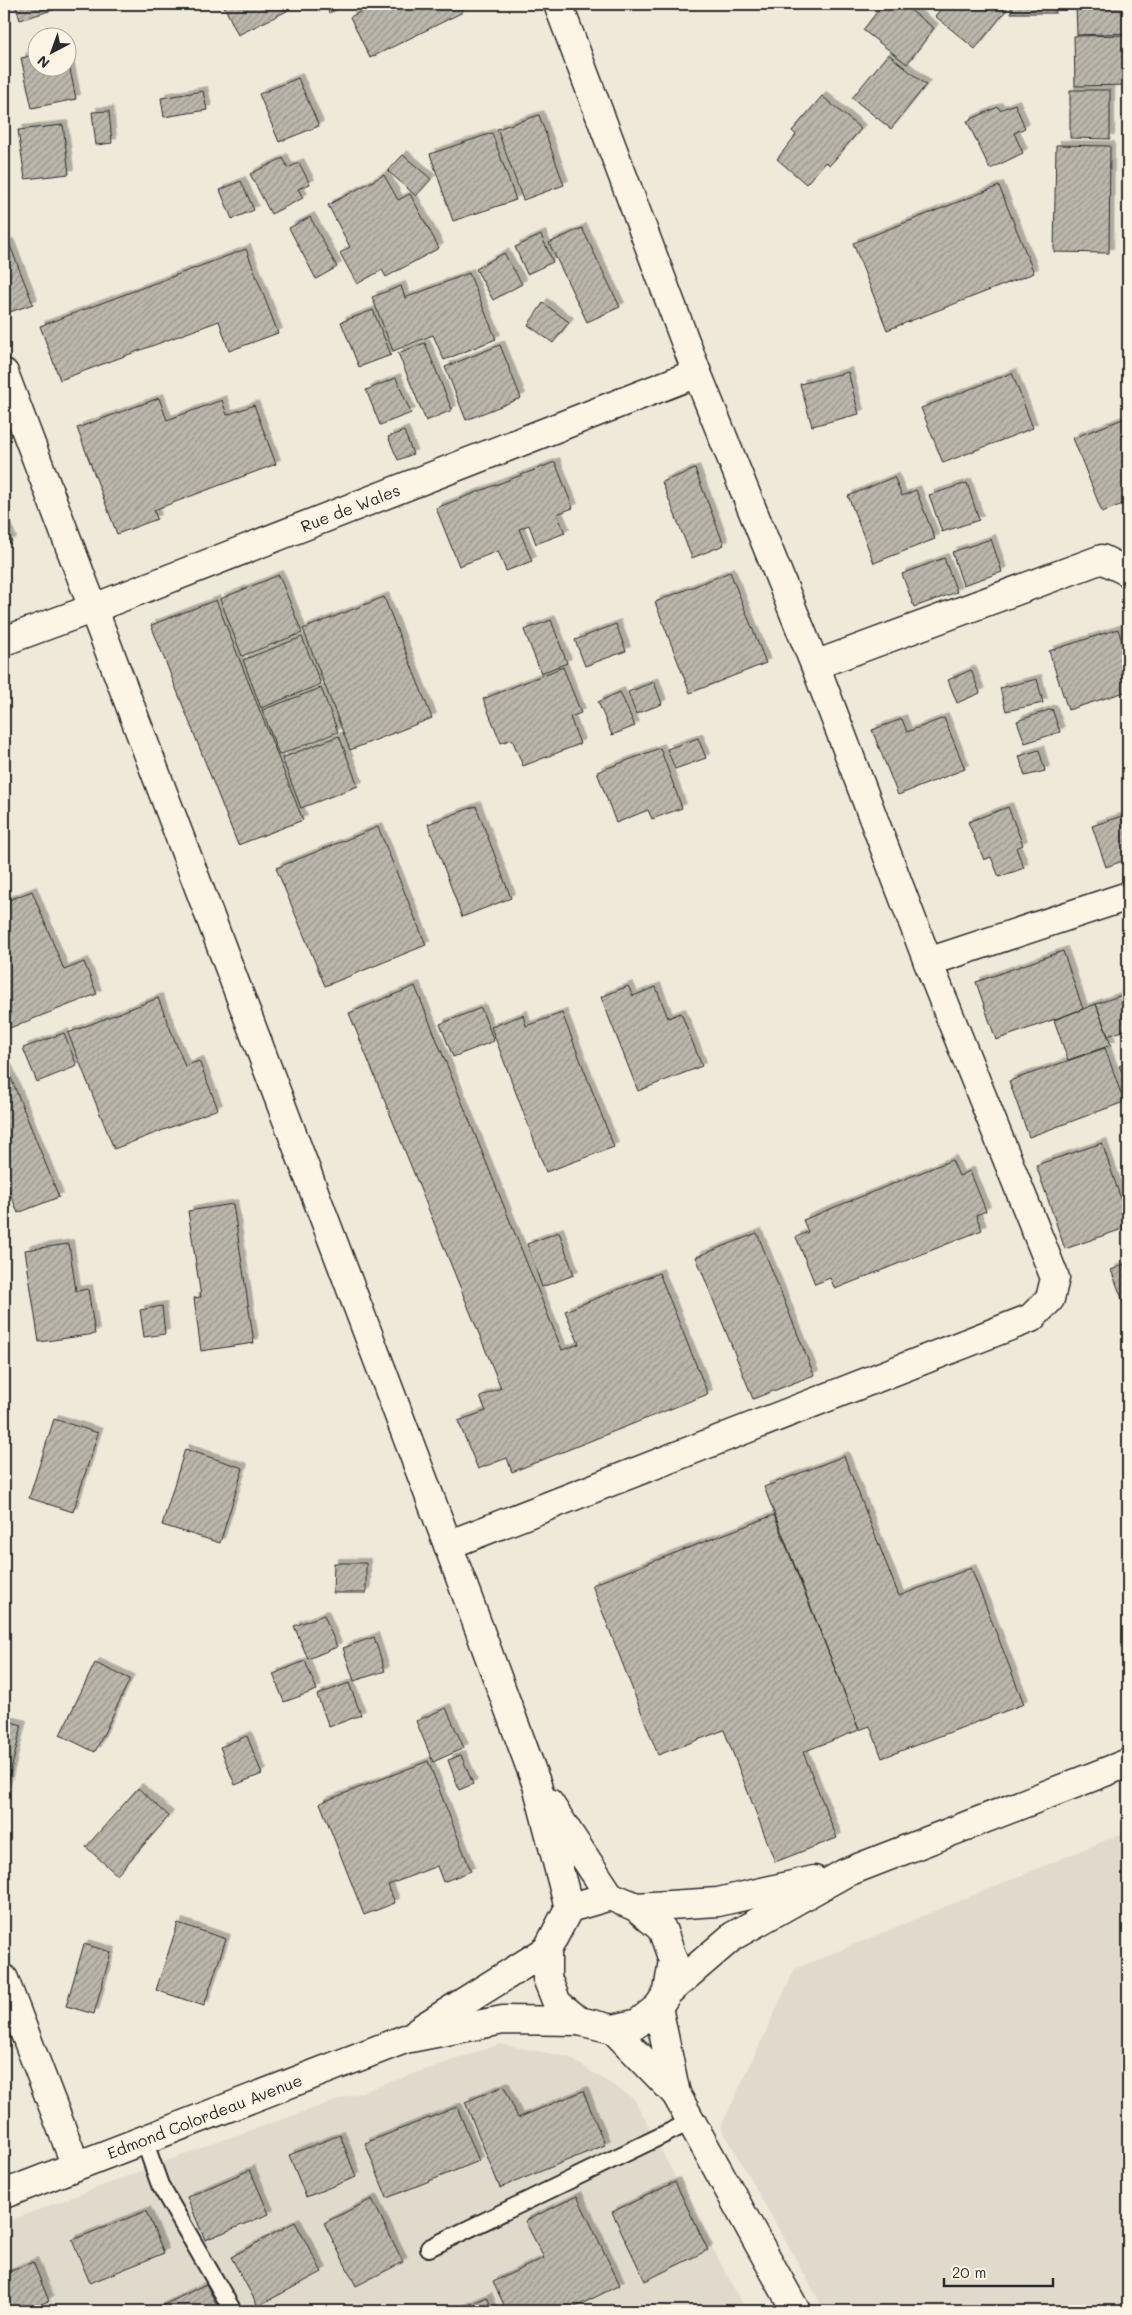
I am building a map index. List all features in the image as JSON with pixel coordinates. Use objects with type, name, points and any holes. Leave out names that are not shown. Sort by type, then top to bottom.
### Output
[{"type":"street","points":[[448,1544],[1031,1318],[1050,1299],[1055,1278],[928,962],[815,665],[697,373],[558,4]]},
{"type":"street","points":[[4,373],[448,1544],[537,1785],[569,1908],[547,1950],[547,1978],[558,2003],[579,2022]]},
{"type":"street","name":"Rue de Wales","points":[[4,641],[94,608],[697,373]]},
{"type":"street","points":[[815,665],[1102,559],[1128,572]]},
{"type":"street","points":[[928,962],[1128,896]]},
{"type":"street","points":[[405,2039],[503,2020],[579,2022],[613,2029],[638,2023],[733,1936],[845,1873],[1128,1763]]},
{"type":"street","points":[[537,1785],[610,1896],[636,1907],[662,1929],[673,1960],[663,2000],[676,2094]]},
{"type":"street","points":[[636,1907],[718,1902],[845,1873]]},
{"type":"street","points":[[569,1908],[610,1896]]},
{"type":"street","points":[[405,2039],[547,1950]]},
{"type":"street","points":[[4,1979],[76,2166]]},
{"type":"street","points":[[613,2029],[676,2094],[796,2311]]},
{"type":"street","name":"Edmond Colordeau Avenue","points":[[4,2194],[405,2039]]},
{"type":"lane","points":[[429,2248],[692,2121]]},
{"type":"lane","points":[[144,2140],[160,2185],[233,2311]]},
{"type":"shaded area","points":[[1128,1831],[1128,2311],[825,2311],[721,2127],[795,1969]]},
{"type":"shaded area","points":[[500,2044],[569,2057],[634,2099],[746,2311],[4,2311],[4,2223],[217,2142]]},
{"type":"building","points":[[15,4],[57,4],[59,8],[20,20]]},
{"type":"building","points":[[223,4],[283,4],[287,11],[238,35]]},
{"type":"building","points":[[325,4],[349,4],[329,13]]},
{"type":"building","points":[[377,4],[458,4],[463,12],[370,58],[350,17]]},
{"type":"building","points":[[883,4],[902,4],[934,28],[907,64],[863,30]]},
{"type":"building","points":[[945,4],[1001,4],[1007,9],[975,49],[935,16]]},
{"type":"building","points":[[1011,4],[1055,4],[1056,13],[1011,13]]},
{"type":"building","points":[[1076,4],[1128,4],[1128,33],[1077,35]]},
{"type":"building","points":[[1128,35],[1128,85],[1075,86],[1074,36]]},
{"type":"building","points":[[888,54],[926,85],[891,129],[852,98]]},
{"type":"building","points":[[28,56],[28,78],[72,78],[76,99],[32,108],[21,58]]},
{"type":"building","points":[[298,78],[319,126],[279,142],[259,94]]},
{"type":"building","points":[[1070,90],[1110,90],[1110,139],[1070,138]]},
{"type":"building","points":[[203,91],[207,110],[164,117],[161,98]]},
{"type":"building","points":[[822,96],[861,129],[830,165],[825,162],[806,184],[777,159],[796,135],[792,131]]},
{"type":"building","points":[[1015,104],[1025,128],[1014,133],[1023,153],[990,169],[967,121],[998,107],[1000,110]]},
{"type":"building","points":[[109,111],[112,143],[96,145],[92,112]]},
{"type":"building","points":[[539,115],[564,185],[523,200],[497,129]]},
{"type":"building","points":[[63,125],[69,174],[25,179],[18,130]]},
{"type":"building","points":[[492,133],[516,200],[453,221],[430,154]]},
{"type":"building","points":[[1056,145],[1110,146],[1109,253],[1054,252]]},
{"type":"building","points":[[403,155],[431,179],[416,196],[388,171]]},
{"type":"building","points":[[283,158],[288,168],[299,163],[310,184],[298,189],[303,198],[271,214],[250,174]]},
{"type":"building","points":[[384,175],[398,200],[410,194],[439,248],[386,277],[382,270],[357,284],[340,253],[350,247],[328,205]]},
{"type":"building","points":[[241,181],[254,210],[232,219],[220,190]]},
{"type":"building","points":[[999,186],[1034,273],[887,330],[853,243]]},
{"type":"building","points":[[310,217],[337,267],[316,279],[289,228]]},
{"type":"building","points":[[582,228],[620,307],[587,322],[549,243]]},
{"type":"building","points":[[541,235],[553,262],[527,274],[515,247]]},
{"type":"building","points":[[9,243],[33,304],[4,314],[4,245]]},
{"type":"building","points":[[246,249],[278,333],[229,351],[219,321],[60,380],[40,326]]},
{"type":"building","points":[[504,253],[522,284],[493,300],[476,269]]},
{"type":"building","points":[[469,273],[496,339],[444,360],[433,335],[393,351],[372,297],[401,286],[405,298]]},
{"type":"building","points":[[543,303],[569,322],[553,343],[528,325]]},
{"type":"building","points":[[373,310],[391,355],[359,367],[341,322]]},
{"type":"building","points":[[425,343],[452,410],[426,421],[398,353]]},
{"type":"building","points":[[500,345],[521,398],[466,420],[445,367]]},
{"type":"building","points":[[848,372],[859,414],[812,426],[800,384]]},
{"type":"building","points":[[1012,373],[1033,428],[943,463],[921,408]]},
{"type":"building","points":[[396,378],[411,413],[380,425],[366,390]]},
{"type":"building","points":[[159,398],[167,420],[222,400],[227,415],[254,405],[276,464],[154,510],[157,519],[117,534],[77,428]]},
{"type":"building","points":[[1123,419],[1128,432],[1128,502],[1102,512],[1073,438]]},
{"type":"building","points":[[404,431],[413,454],[398,460],[388,437]]},
{"type":"building","points":[[555,462],[573,508],[557,514],[565,533],[536,544],[529,525],[519,529],[532,561],[506,571],[498,551],[459,566],[436,508]]},
{"type":"building","points":[[695,469],[724,545],[692,558],[662,482]]},
{"type":"building","points":[[894,477],[902,496],[916,490],[935,539],[874,563],[848,496]]},
{"type":"building","points":[[967,483],[979,520],[942,532],[929,495]]},
{"type":"building","points":[[4,522],[12,542],[4,545]]},
{"type":"building","points":[[991,539],[1002,572],[963,585],[952,552]]},
{"type":"building","points":[[944,558],[957,592],[914,607],[902,574]]},
{"type":"building","points":[[730,572],[766,663],[690,693],[655,602]]},
{"type":"building","points":[[279,575],[302,633],[242,656],[220,599]]},
{"type":"building","points":[[384,597],[432,718],[350,750],[303,629]]},
{"type":"building","points":[[216,600],[303,820],[238,845],[151,625]]},
{"type":"building","points":[[551,620],[567,663],[541,673],[524,630]]},
{"type":"building","points":[[616,624],[626,651],[585,666],[575,640]]},
{"type":"building","points":[[1118,629],[1128,661],[1128,691],[1068,710],[1049,651]]},
{"type":"building","points":[[302,637],[321,684],[261,708],[243,660]]},
{"type":"building","points":[[563,667],[581,713],[570,717],[580,744],[523,766],[512,739],[501,743],[483,699]]},
{"type":"building","points":[[971,670],[980,693],[957,703],[948,680]]},
{"type":"building","points":[[1037,679],[1043,703],[1006,711],[1000,688]]},
{"type":"building","points":[[654,682],[662,704],[636,714],[628,692]]},
{"type":"building","points":[[321,688],[338,732],[279,755],[262,710]]},
{"type":"building","points":[[620,692],[635,726],[612,735],[598,702]]},
{"type":"building","points":[[1052,709],[1060,732],[1025,743],[1017,721]]},
{"type":"building","points":[[944,718],[965,769],[898,795],[872,730],[902,719],[907,732]]},
{"type":"building","points":[[339,736],[358,786],[301,808],[282,758]]},
{"type":"building","points":[[698,738],[706,758],[675,769],[667,749]]},
{"type":"building","points":[[660,748],[682,808],[652,819],[648,810],[616,823],[597,772]]},
{"type":"building","points":[[1039,750],[1045,771],[1025,776],[1019,756]]},
{"type":"building","points":[[476,806],[511,898],[462,917],[428,824]]},
{"type":"building","points":[[1008,807],[1023,845],[1016,848],[1024,868],[999,877],[991,857],[984,860],[968,822]]},
{"type":"building","points":[[1128,814],[1128,859],[1106,867],[1092,826]]},
{"type":"building","points":[[378,827],[426,945],[325,986],[276,868]]},
{"type":"building","points":[[32,891],[64,970],[84,962],[97,994],[7,1029],[4,1020],[4,902]]},
{"type":"building","points":[[1063,951],[1083,1009],[996,1040],[976,982]]},
{"type":"building","points":[[415,986],[562,1350],[579,1344],[565,1311],[659,1273],[708,1394],[512,1472],[507,1458],[478,1469],[458,1421],[486,1411],[480,1397],[501,1388],[349,1013]]},
{"type":"building","points":[[628,986],[633,996],[656,987],[668,1018],[681,1013],[702,1066],[638,1091],[601,997]]},
{"type":"building","points":[[1128,993],[1128,1029],[1108,1036],[1096,1004]]},
{"type":"building","points":[[158,998],[185,1066],[199,1061],[218,1109],[114,1149],[68,1033]]},
{"type":"building","points":[[1096,1004],[1111,1045],[1068,1060],[1054,1020]]},
{"type":"building","points":[[481,1008],[494,1041],[453,1057],[440,1024]]},
{"type":"building","points":[[562,1013],[614,1147],[546,1172],[491,1027],[523,1015],[526,1026]]},
{"type":"building","points":[[64,1033],[77,1066],[37,1082],[23,1048]]},
{"type":"building","points":[[1105,1048],[1124,1102],[1029,1137],[1009,1081]]},
{"type":"building","points":[[1128,1062],[1128,1087],[1119,1066]]},
{"type":"building","points":[[7,1068],[59,1197],[18,1213],[4,1178],[4,1069]]},
{"type":"building","points":[[1102,1143],[1128,1220],[1128,1227],[1065,1249],[1036,1165]]},
{"type":"building","points":[[952,1160],[959,1176],[970,1171],[986,1211],[976,1215],[982,1230],[835,1289],[830,1278],[815,1284],[796,1237],[808,1232],[803,1220]]},
{"type":"building","points":[[233,1204],[254,1343],[201,1351],[194,1298],[201,1297],[188,1211]]},
{"type":"building","points":[[559,1232],[574,1275],[542,1287],[527,1244]]},
{"type":"building","points":[[757,1233],[814,1375],[753,1399],[696,1257]]},
{"type":"building","points":[[69,1244],[76,1291],[88,1289],[95,1334],[39,1342],[25,1250]]},
{"type":"building","points":[[1128,1263],[1128,1308],[1126,1309],[1111,1270]]},
{"type":"building","points":[[162,1306],[165,1334],[144,1337],[140,1310]]},
{"type":"building","points":[[54,1419],[98,1433],[73,1512],[29,1498]]},
{"type":"building","points":[[185,1449],[243,1468],[220,1543],[162,1525]]},
{"type":"building","points":[[844,1456],[899,1596],[971,1568],[1024,1704],[882,1758],[870,1726],[859,1730],[764,1487]]},
{"type":"building","points":[[774,1515],[859,1730],[803,1752],[837,1838],[775,1862],[724,1730],[658,1755],[592,1585]]},
{"type":"building","points":[[334,1563],[366,1563],[366,1593],[333,1593]]},
{"type":"building","points":[[324,1615],[337,1647],[308,1659],[294,1626]]},
{"type":"building","points":[[374,1637],[385,1671],[354,1681],[343,1648]]},
{"type":"building","points":[[305,1661],[317,1690],[284,1702],[273,1674]]},
{"type":"building","points":[[95,1663],[130,1679],[95,1752],[60,1735]]},
{"type":"building","points":[[349,1683],[361,1715],[329,1727],[317,1695]]},
{"type":"building","points":[[446,1708],[464,1748],[433,1762],[416,1721]]},
{"type":"building","points":[[4,1720],[22,1725],[6,1790],[4,1790]]},
{"type":"building","points":[[247,1736],[262,1774],[235,1785],[220,1747]]},
{"type":"building","points":[[461,1755],[473,1784],[459,1790],[448,1760]]},
{"type":"building","points":[[428,1761],[471,1871],[443,1882],[437,1866],[388,1885],[395,1903],[364,1915],[320,1803]]},
{"type":"building","points":[[138,1788],[169,1816],[117,1875],[86,1847]]},
{"type":"building","points":[[178,1923],[226,1939],[204,2006],[156,1990]]},
{"type":"building","points":[[84,1944],[111,1952],[94,2014],[66,2006]]},
{"type":"building","points":[[504,2086],[518,2118],[583,2091],[605,2145],[500,2188],[465,2102]]},
{"type":"building","points":[[457,2107],[479,2161],[387,2198],[365,2143]]},
{"type":"building","points":[[340,2135],[356,2177],[306,2197],[289,2155]]},
{"type":"building","points":[[250,2170],[269,2214],[205,2240],[187,2197]]},
{"type":"building","points":[[675,2182],[708,2250],[645,2281],[612,2212]]},
{"type":"building","points":[[577,2196],[620,2285],[567,2311],[507,2311],[493,2282],[544,2258],[525,2221]]},
{"type":"building","points":[[372,2199],[403,2262],[356,2286],[324,2223]]},
{"type":"building","points":[[146,2211],[164,2253],[90,2283],[72,2240]]},
{"type":"building","points":[[295,2222],[322,2272],[258,2306],[231,2257]]},
{"type":"building","points":[[33,2262],[49,2301],[22,2311],[4,2311],[4,2274]]},
{"type":"building","points":[[206,2284],[220,2311],[152,2311]]},
{"type":"building","points":[[487,2297],[493,2311],[455,2311]]}]
